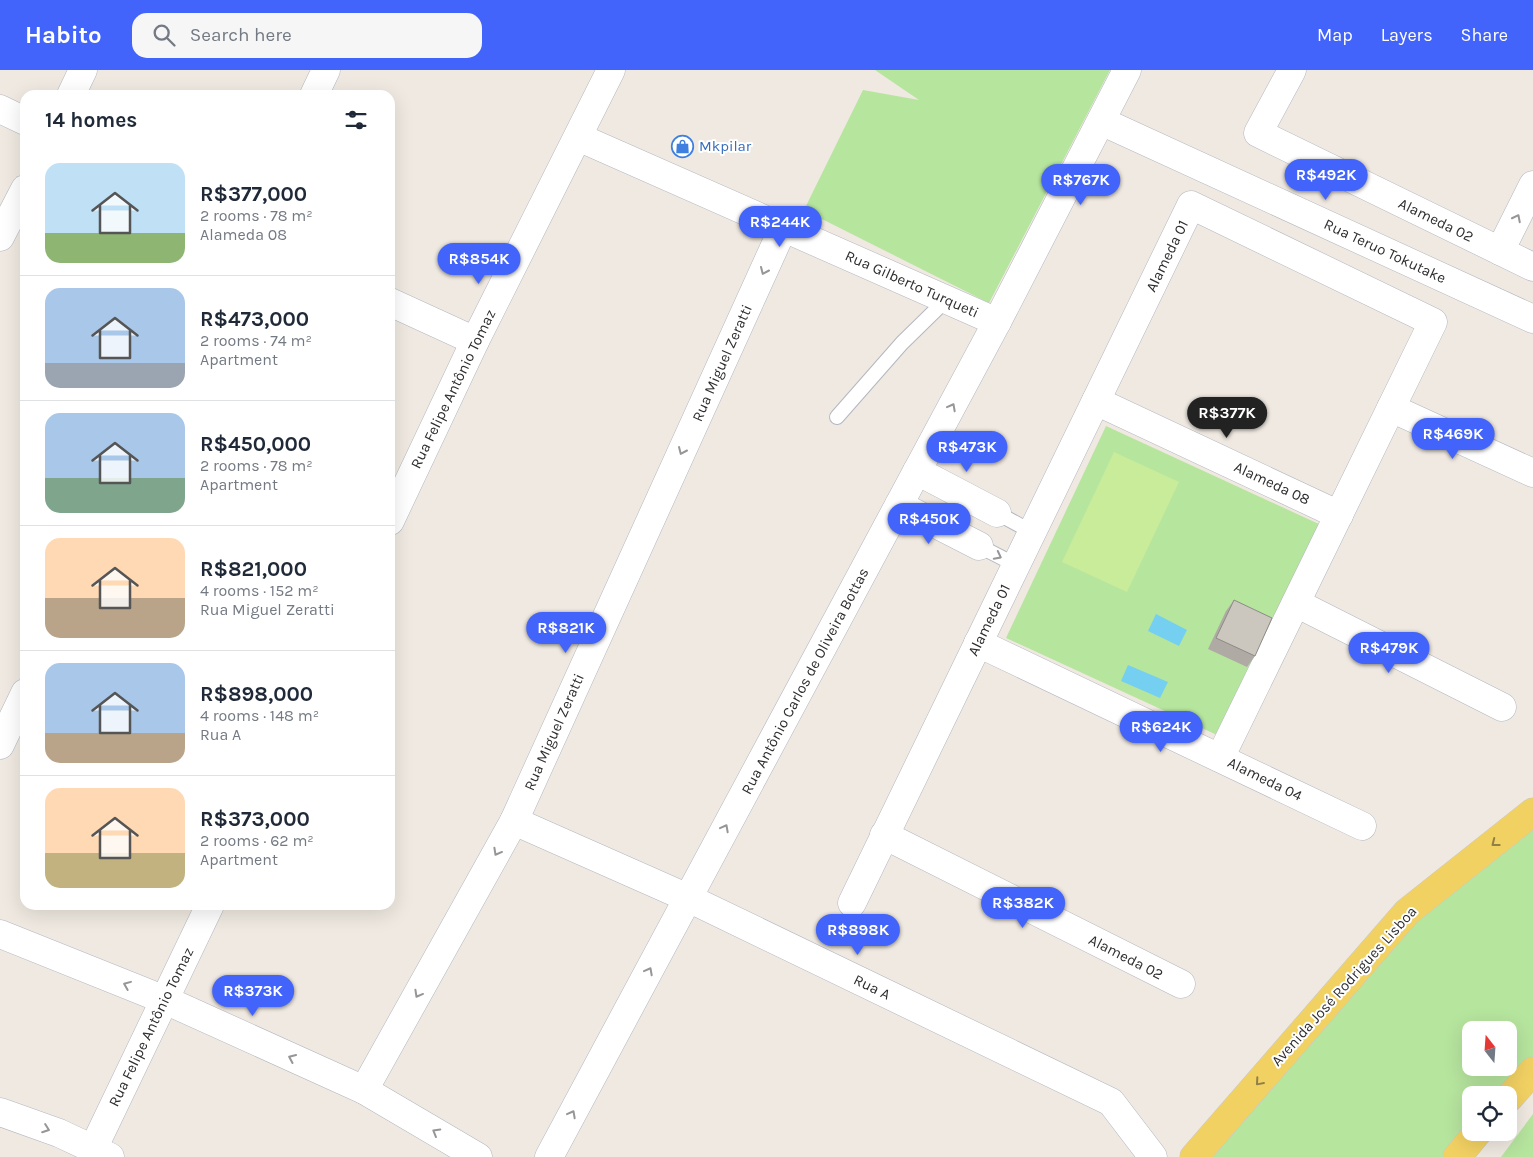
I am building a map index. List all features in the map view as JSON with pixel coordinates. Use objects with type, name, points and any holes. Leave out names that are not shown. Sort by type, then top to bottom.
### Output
[{"type":"main road","name":"Avenida José Rodrigues Lisboa","points":[[1194,1157],[1407,912],[1533,812]]},
{"type":"main road","points":[[1517,1089],[1533,1070]]},
{"type":"main road","points":[[1457,1157],[1470,1141]]},
{"type":"street","points":[[73,90],[83,70]]},
{"type":"street","points":[[316,90],[326,70]]},
{"type":"street","name":"Rua Felipe Antônio Tomaz","points":[[395,510],[474,341],[611,70]]},
{"type":"street","name":"Rua Antônio Carlos de Oliveira Bottas","points":[[549,1157],[998,322],[1127,70]]},
{"type":"street","name":"Alameda 02","points":[[1292,70],[1258,133],[1533,267]]},
{"type":"street","points":[[0,109],[20,119]]},
{"type":"street","name":"Rua Teruo Tokutake","points":[[1101,121],[1533,319]]},
{"type":"street","name":"Rua Gilberto Turqueti","points":[[578,137],[784,226],[998,322]]},
{"type":"street","points":[[1500,251],[1533,185]]},
{"type":"street","points":[[0,237],[20,199]]},
{"type":"street","name":"Alameda 01","points":[[852,903],[1191,205],[1433,322],[1220,758]]},
{"type":"street","name":"Rua Miguel Zeratti","points":[[364,1090],[514,821],[784,226]]},
{"type":"street","points":[[395,304],[474,341]]},
{"type":"street","name":"Alameda 08","points":[[1096,401],[1339,515]]},
{"type":"street","points":[[1391,408],[1533,473]]},
{"type":"street","points":[[917,471],[997,513]]},
{"type":"street","points":[[899,505],[979,546]]},
{"type":"street","points":[[1296,603],[1502,707]]},
{"type":"street","name":"Alameda 04","points":[[978,643],[1362,826]]},
{"type":"street","points":[[0,745],[20,703]]},
{"type":"street","name":"Rua A","points":[[514,821],[688,898],[1111,1102],[1153,1157]]},
{"type":"street","name":"Alameda 02","points":[[884,835],[1181,984]]},
{"type":"street","name":"Rua Felipe Antônio Tomaz","points":[[101,1153],[165,1000],[208,910]]},
{"type":"street","points":[[0,934],[165,1000],[364,1090],[478,1157]]},
{"type":"street","points":[[0,1112],[59,1133],[101,1153]]},
{"type":"lane","points":[[837,417],[902,343],[947,300]]},
{"type":"lane","points":[[997,513],[1032,532]]},
{"type":"lane","points":[[979,546],[1016,565]]},
{"type":"green space","points":[[875,70],[1110,70],[989,303],[804,210],[863,90],[919,100]]},
{"type":"green space","points":[[1106,426],[1321,525],[1217,735],[1006,638]]},
{"type":"green space","points":[[1114,452],[1179,482],[1127,592],[1062,562]]},
{"type":"green space","points":[[1533,827],[1533,1057],[1518,1074],[1518,1021],[1462,1021],[1462,1076],[1516,1076],[1507,1086],[1462,1086],[1462,1136],[1443,1157],[1207,1157],[1414,919]]},
{"type":"green space","points":[[1533,1114],[1533,1157],[1501,1157],[1513,1141],[1517,1141],[1517,1136]]},
{"type":"water","points":[[1156,614],[1187,630],[1179,646],[1148,631]]},
{"type":"water","points":[[1128,665],[1168,682],[1160,698],[1121,681]]},
{"type":"building","points":[[1234,600],[1272,618],[1255,656],[1216,638]]},
{"type":"place","name":"Mkpilar","points":[[683,146]]}]
